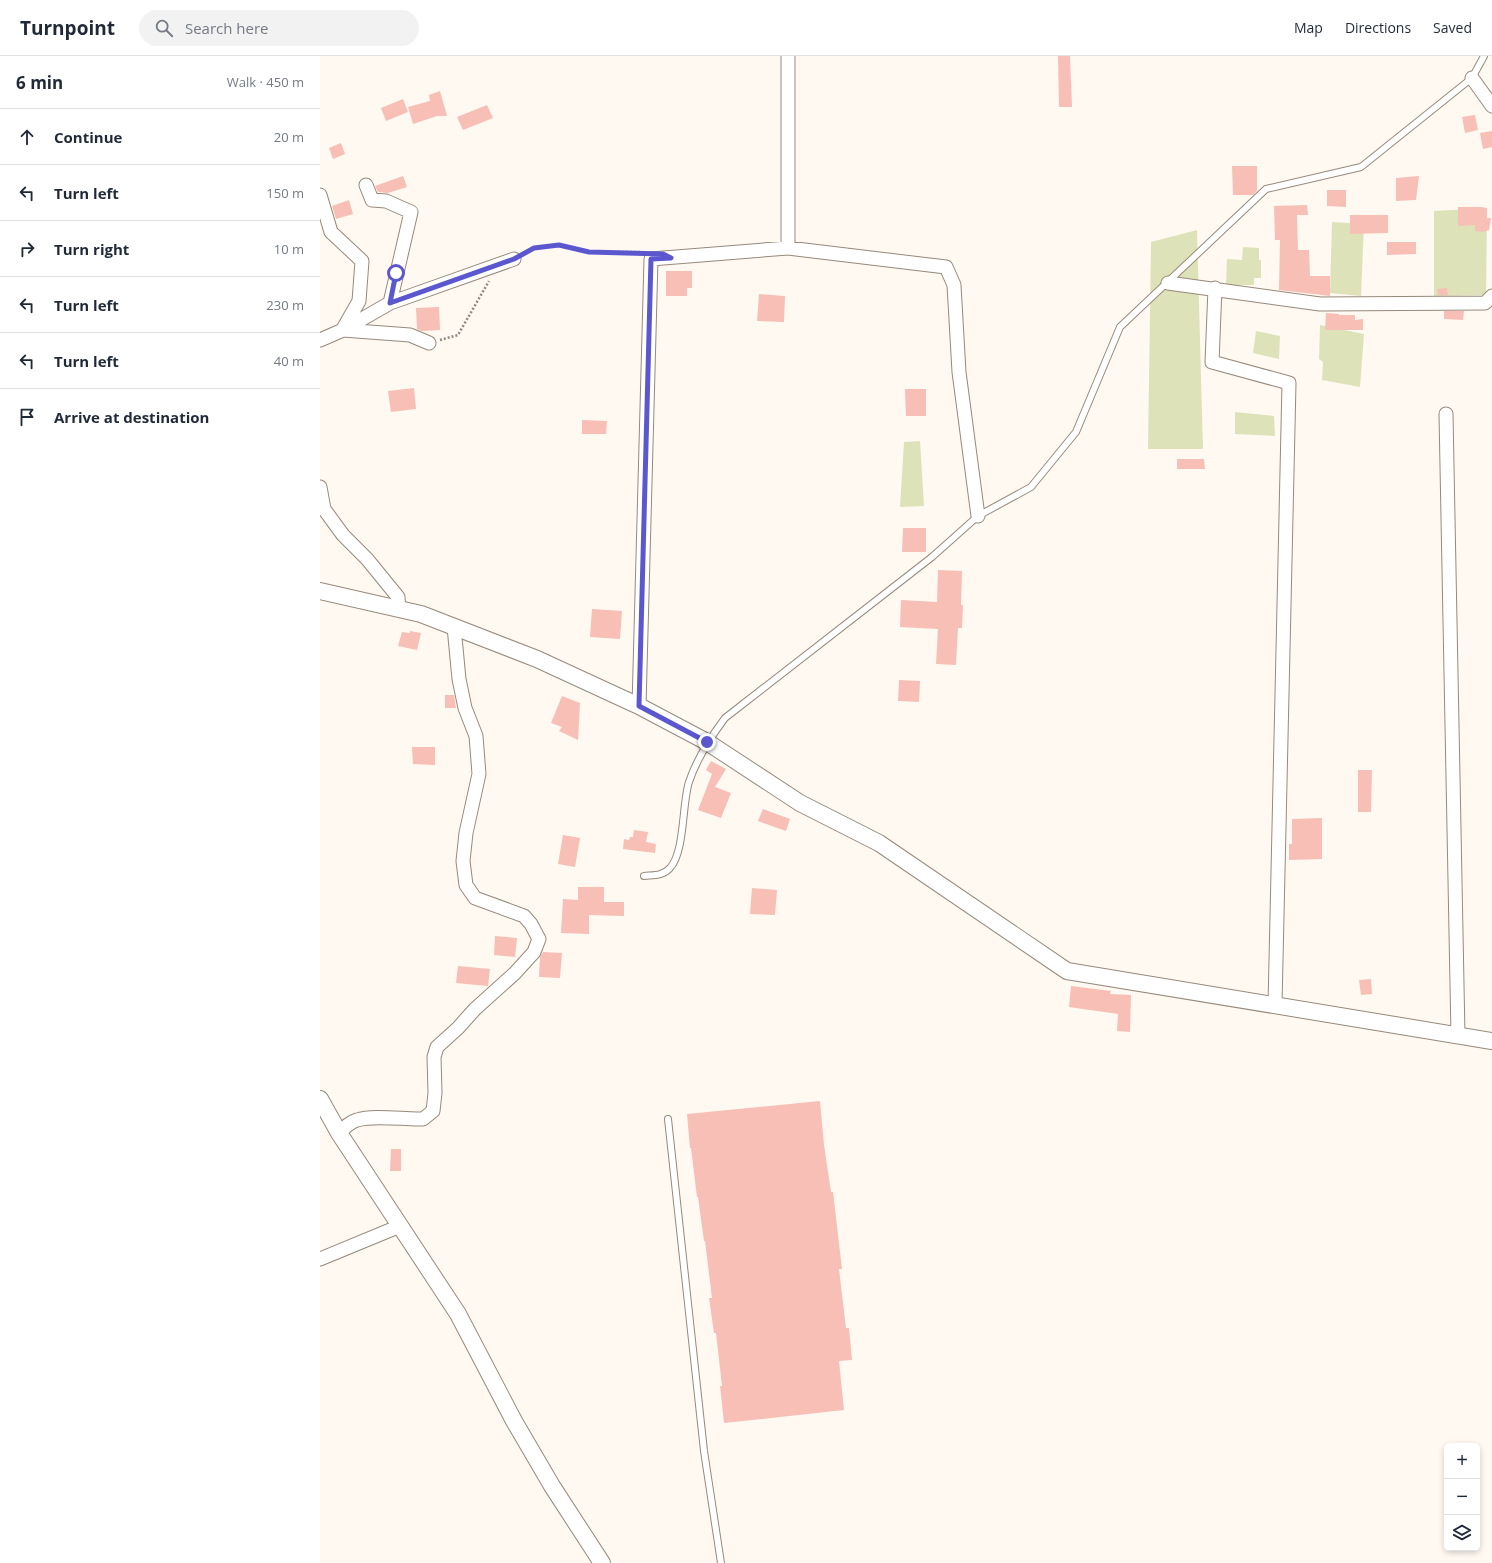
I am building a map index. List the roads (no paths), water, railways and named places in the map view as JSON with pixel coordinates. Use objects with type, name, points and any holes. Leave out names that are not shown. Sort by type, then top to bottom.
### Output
[{"type":"street","points":[[788,56],[788,248]]},
{"type":"street","points":[[1472,78],[1492,106]]},
{"type":"street","points":[[366,185],[372,200],[386,202],[411,212],[390,303]]},
{"type":"street","points":[[320,195],[331,232],[362,261],[359,301],[343,330]]},
{"type":"street","points":[[639,706],[651,259],[788,248],[946,267],[954,285],[959,372],[978,516]]},
{"type":"street","points":[[320,340],[343,330],[390,303],[514,259]]},
{"type":"street","points":[[1168,283],[1215,288],[1320,304],[1485,303],[1492,296]]},
{"type":"street","points":[[1215,288],[1212,362],[1289,383],[1275,1005]]},
{"type":"street","points":[[343,330],[410,335],[430,343]]},
{"type":"street","points":[[1446,414],[1458,1036]]},
{"type":"street","points":[[320,487],[324,509],[343,535],[367,559],[398,597],[399,609]]},
{"type":"street","points":[[320,591],[421,614],[537,659],[639,706],[707,742],[800,803],[879,842],[1068,971],[1492,1041]]},
{"type":"street","points":[[339,1133],[356,1120],[368,1117],[417,1120],[423,1119],[433,1111],[435,1093],[434,1057],[437,1047],[458,1028],[475,1009],[515,973],[534,952],[539,939],[531,924],[524,916],[475,898],[466,885],[463,861],[466,833],[479,774],[476,736],[465,708],[459,678],[454,627]]},
{"type":"street","points":[[320,1099],[339,1133],[458,1314],[514,1421],[552,1486],[602,1563]]},
{"type":"street","points":[[320,1259],[400,1226]]},
{"type":"lane","points":[[644,876],[660,874],[670,868],[676,855],[683,825],[688,783],[707,742],[725,718],[932,557],[978,516],[1031,487],[1076,432],[1120,327],[1266,189],[1361,167],[1472,78],[1484,56]]},
{"type":"lane","points":[[668,1119],[704,1451],[721,1563]]}]
